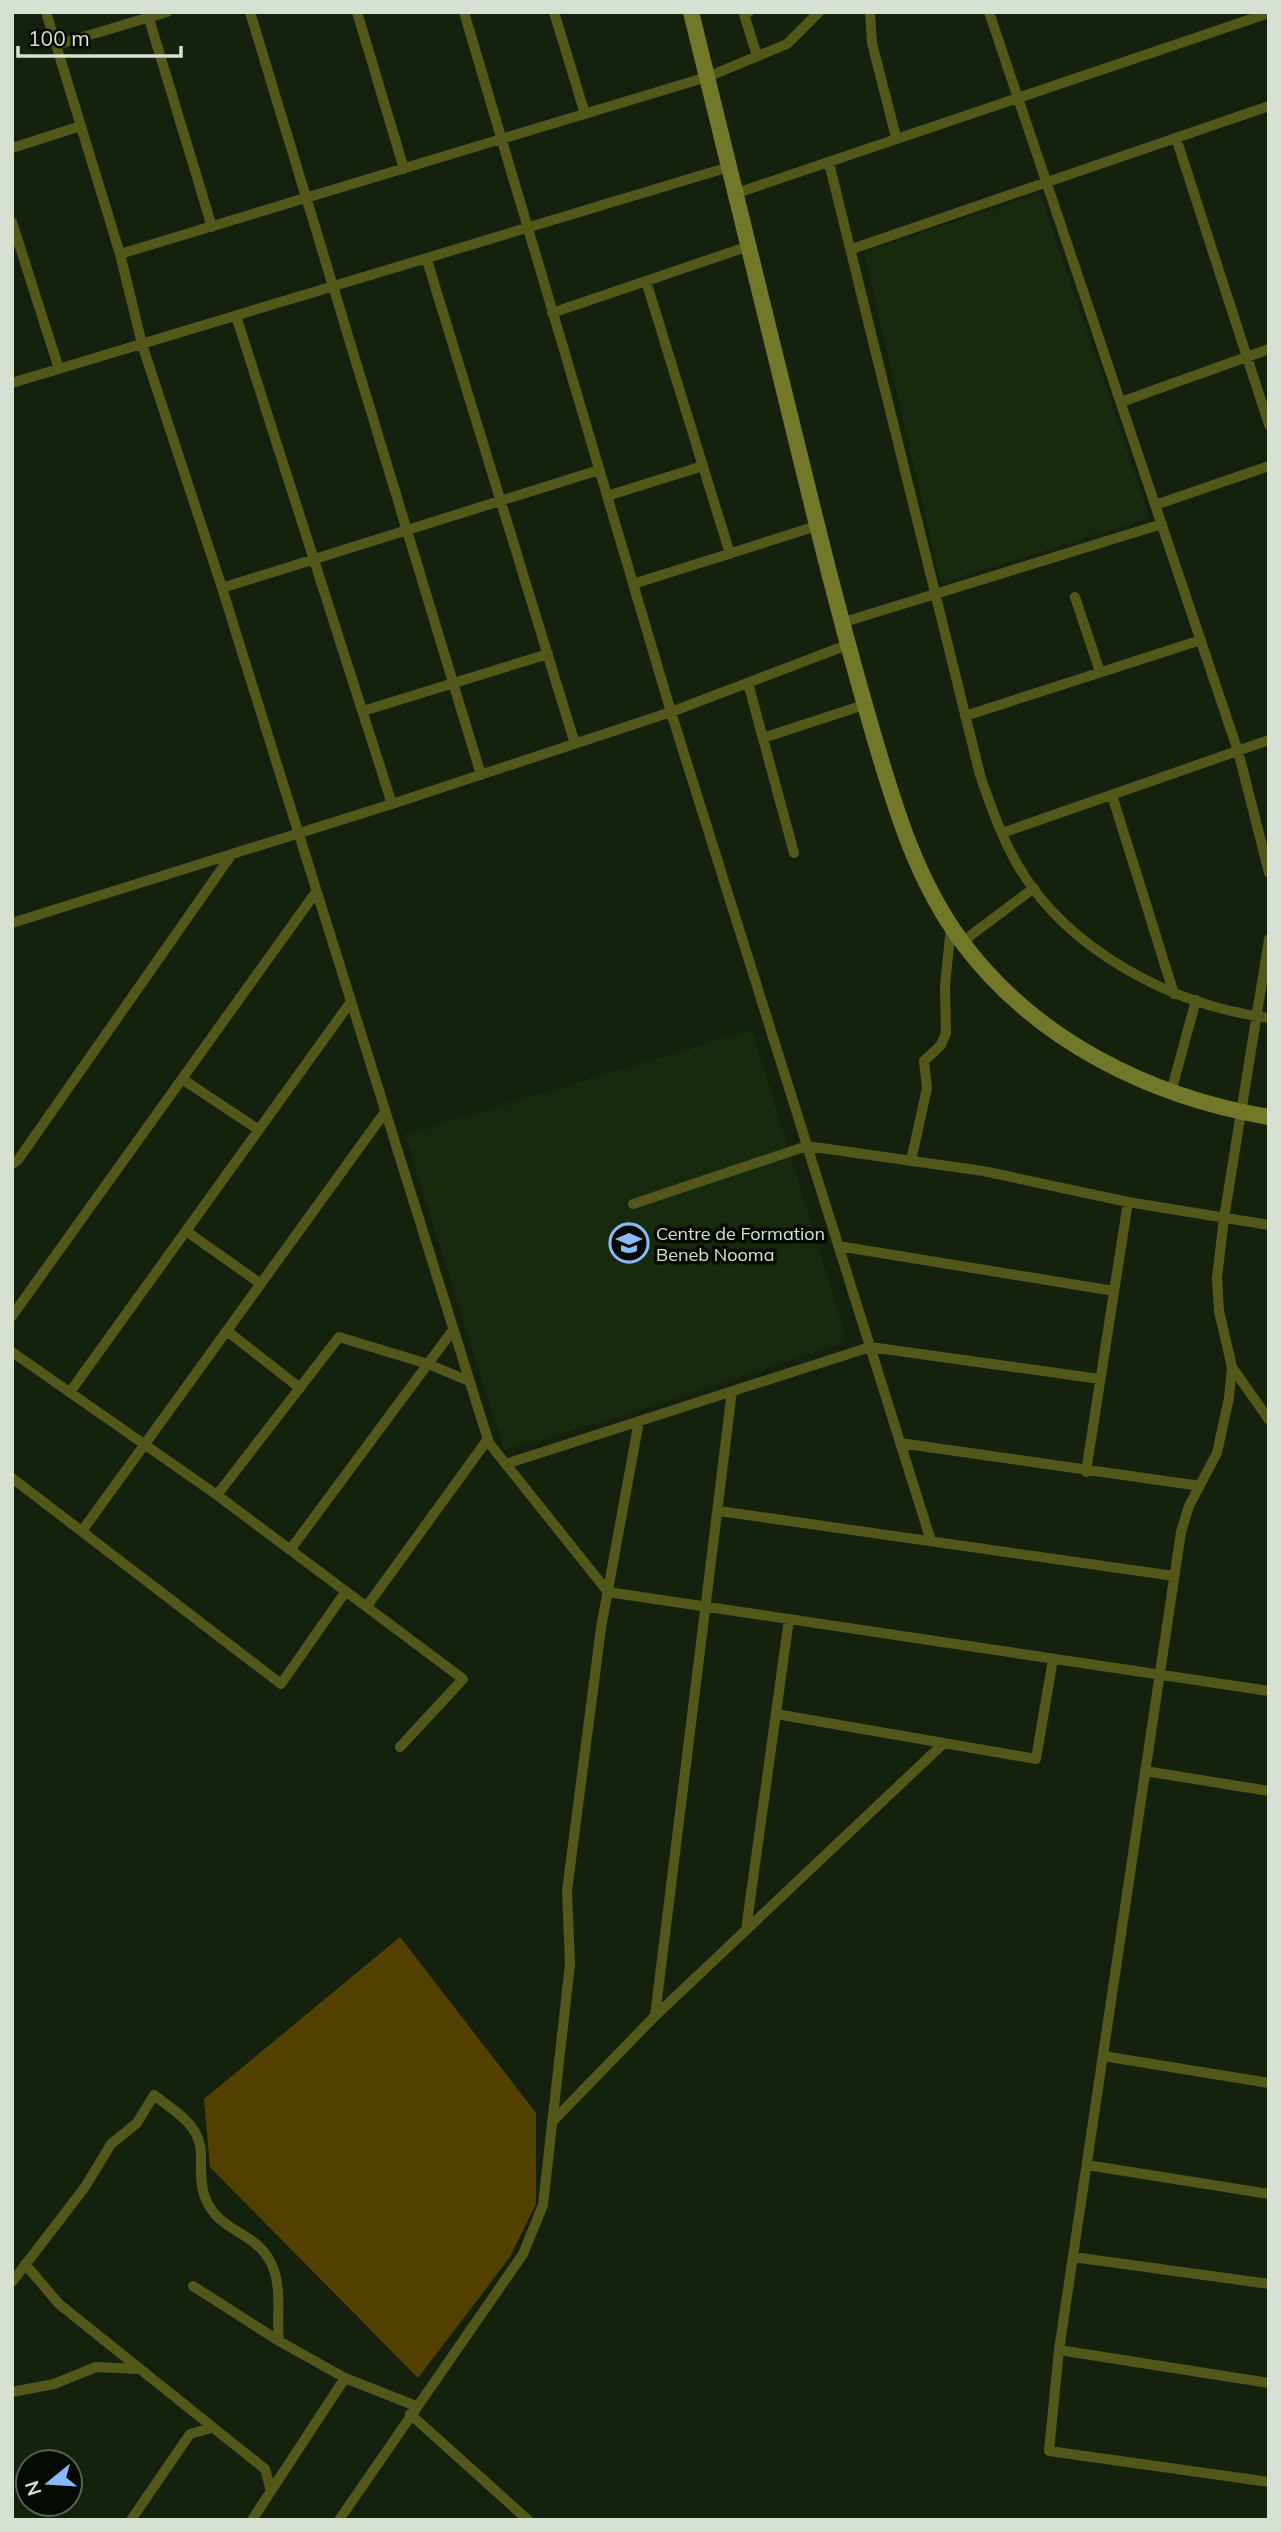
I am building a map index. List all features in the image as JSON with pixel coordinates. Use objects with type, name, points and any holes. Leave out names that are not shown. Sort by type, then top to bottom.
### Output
[{"type":"street","points":[[46,12],[120,254],[142,344],[222,588],[469,1381],[488,1439],[506,1464],[608,1592],[1269,1691]]},
{"type":"street","points":[[56,45],[148,15],[167,12]]},
{"type":"street","points":[[250,12],[481,775]]},
{"type":"street","points":[[357,12],[404,169]]},
{"type":"street","points":[[464,12],[526,230],[671,712],[931,1541]]},
{"type":"street","points":[[554,12],[585,114]]},
{"type":"street","points":[[691,12],[846,645],[900,824],[917,865],[962,942],[999,985],[1038,1020],[1112,1067],[1171,1092],[1269,1117]]},
{"type":"street","points":[[749,12],[744,14],[757,56]]},
{"type":"street","points":[[120,254],[707,77],[787,44],[819,12]]},
{"type":"street","points":[[870,12],[872,43],[896,137]]},
{"type":"street","points":[[989,12],[1238,751],[1265,836],[1269,873]]},
{"type":"street","points":[[737,194],[896,137],[1017,99],[1269,13]]},
{"type":"street","points":[[148,15],[212,227]]},
{"type":"street","points":[[852,249],[1269,106]]},
{"type":"street","points":[[12,148],[81,126]]},
{"type":"street","points":[[1176,138],[1269,425]]},
{"type":"street","points":[[829,163],[980,775],[1002,834],[1017,864],[1034,888],[1077,933],[1105,955],[1174,994],[1269,1018]]},
{"type":"street","points":[[12,383],[332,289],[729,167]]},
{"type":"street","points":[[12,222],[59,369]]},
{"type":"street","points":[[552,313],[749,246]]},
{"type":"street","points":[[427,260],[575,744]]},
{"type":"street","points":[[646,281],[730,554]]},
{"type":"street","points":[[236,316],[316,558],[392,804]]},
{"type":"street","points":[[1121,401],[1269,349]]},
{"type":"street","points":[[607,496],[703,466]]},
{"type":"street","points":[[1155,505],[1269,466]]},
{"type":"street","points":[[222,588],[599,470]]},
{"type":"street","points":[[841,623],[1162,524]]},
{"type":"street","points":[[633,584],[817,526]]},
{"type":"street","points":[[1075,597],[1100,672]]},
{"type":"street","points":[[965,716],[1201,640]]},
{"type":"street","points":[[12,923],[392,804],[671,712],[846,645]]},
{"type":"street","points":[[363,710],[548,654]]},
{"type":"street","points":[[748,683],[794,853]]},
{"type":"street","points":[[763,738],[864,705]]},
{"type":"street","points":[[1002,834],[1269,740]]},
{"type":"street","points":[[1112,795],[1174,994]]},
{"type":"street","points":[[14,1161],[232,854]]},
{"type":"street","points":[[962,942],[1034,888]]},
{"type":"street","points":[[12,1316],[316,892]]},
{"type":"street","points":[[911,1161],[927,1088],[924,1061],[941,1045],[946,1033],[945,986],[951,926]]},
{"type":"street","points":[[1269,939],[1224,1218],[1217,1278],[1219,1311],[1232,1367],[1269,1420]]},
{"type":"street","points":[[1171,1092],[1196,1000]]},
{"type":"street","points":[[70,1392],[350,1003]]},
{"type":"street","points":[[182,1079],[259,1130]]},
{"type":"street","points":[[82,1531],[385,1112]]},
{"type":"street","points":[[633,1204],[807,1146],[983,1171],[1128,1202],[1269,1225]]},
{"type":"street","points":[[1086,1472],[1128,1202]]},
{"type":"street","points":[[186,1231],[261,1284]]},
{"type":"street","points":[[838,1246],[1114,1292]]},
{"type":"street","points":[[290,1550],[453,1330]]},
{"type":"street","points":[[227,1331],[300,1388]]},
{"type":"street","points":[[217,1495],[340,1337],[428,1364],[469,1381]]},
{"type":"street","points":[[506,1464],[870,1347],[1100,1379]]},
{"type":"street","points":[[12,1352],[217,1495],[463,1679],[400,1747]]},
{"type":"street","points":[[1232,1367],[1217,1453],[1181,1532],[1059,2350],[1049,2451],[1269,2482]]},
{"type":"street","points":[[655,2016],[732,1391]]},
{"type":"street","points":[[339,2520],[523,2254],[543,2204],[570,1964],[567,1891],[601,1628],[639,1421]]},
{"type":"street","points":[[367,1606],[488,1439]]},
{"type":"street","points":[[900,1443],[1086,1472],[1200,1486]]},
{"type":"street","points":[[12,1478],[281,1684],[346,1591]]},
{"type":"street","points":[[719,1511],[1174,1576]]},
{"type":"street","points":[[747,1930],[789,1619]]},
{"type":"street","points":[[776,1714],[1036,1759],[1053,1659]]},
{"type":"street","points":[[552,2122],[655,2016],[944,1744]]},
{"type":"street","points":[[1145,1771],[1269,1791]]},
{"type":"street","points":[[1103,2056],[1269,2083]]},
{"type":"street","points":[[12,2282],[85,2187],[111,2144],[137,2123],[154,2095],[186,2118],[199,2138],[204,2197],[214,2216],[225,2227],[256,2241],[272,2266],[279,2302],[276,2320],[279,2341]]},
{"type":"street","points":[[1087,2165],[1269,2194]]},
{"type":"street","points":[[1073,2257],[1269,2284]]},
{"type":"street","points":[[25,2264],[59,2304],[265,2469],[271,2491]]},
{"type":"street","points":[[193,2286],[279,2341],[345,2378],[413,2410],[528,2520]]},
{"type":"street","points":[[1059,2350],[1269,2383]]},
{"type":"street","points":[[12,2392],[54,2384],[96,2367],[138,2369]]},
{"type":"street","points":[[252,2520],[345,2378]]},
{"type":"street","points":[[131,2520],[190,2434],[211,2428]]},
{"type":"shaded area","points":[[1040,193],[1150,518],[941,583],[864,252]]},
{"type":"shaded area","name":"Centre de Formation Beneb Nooma","points":[[752,1030],[845,1335],[839,1344],[658,1405],[504,1450],[405,1135]]},
{"type":"shaded area","points":[[400,1937],[536,2113],[536,2204],[510,2257],[418,2378],[210,2167],[204,2099]]},
{"type":"place","name":"Centre de Formation Beneb Nooma","points":[[629,1243]]}]
